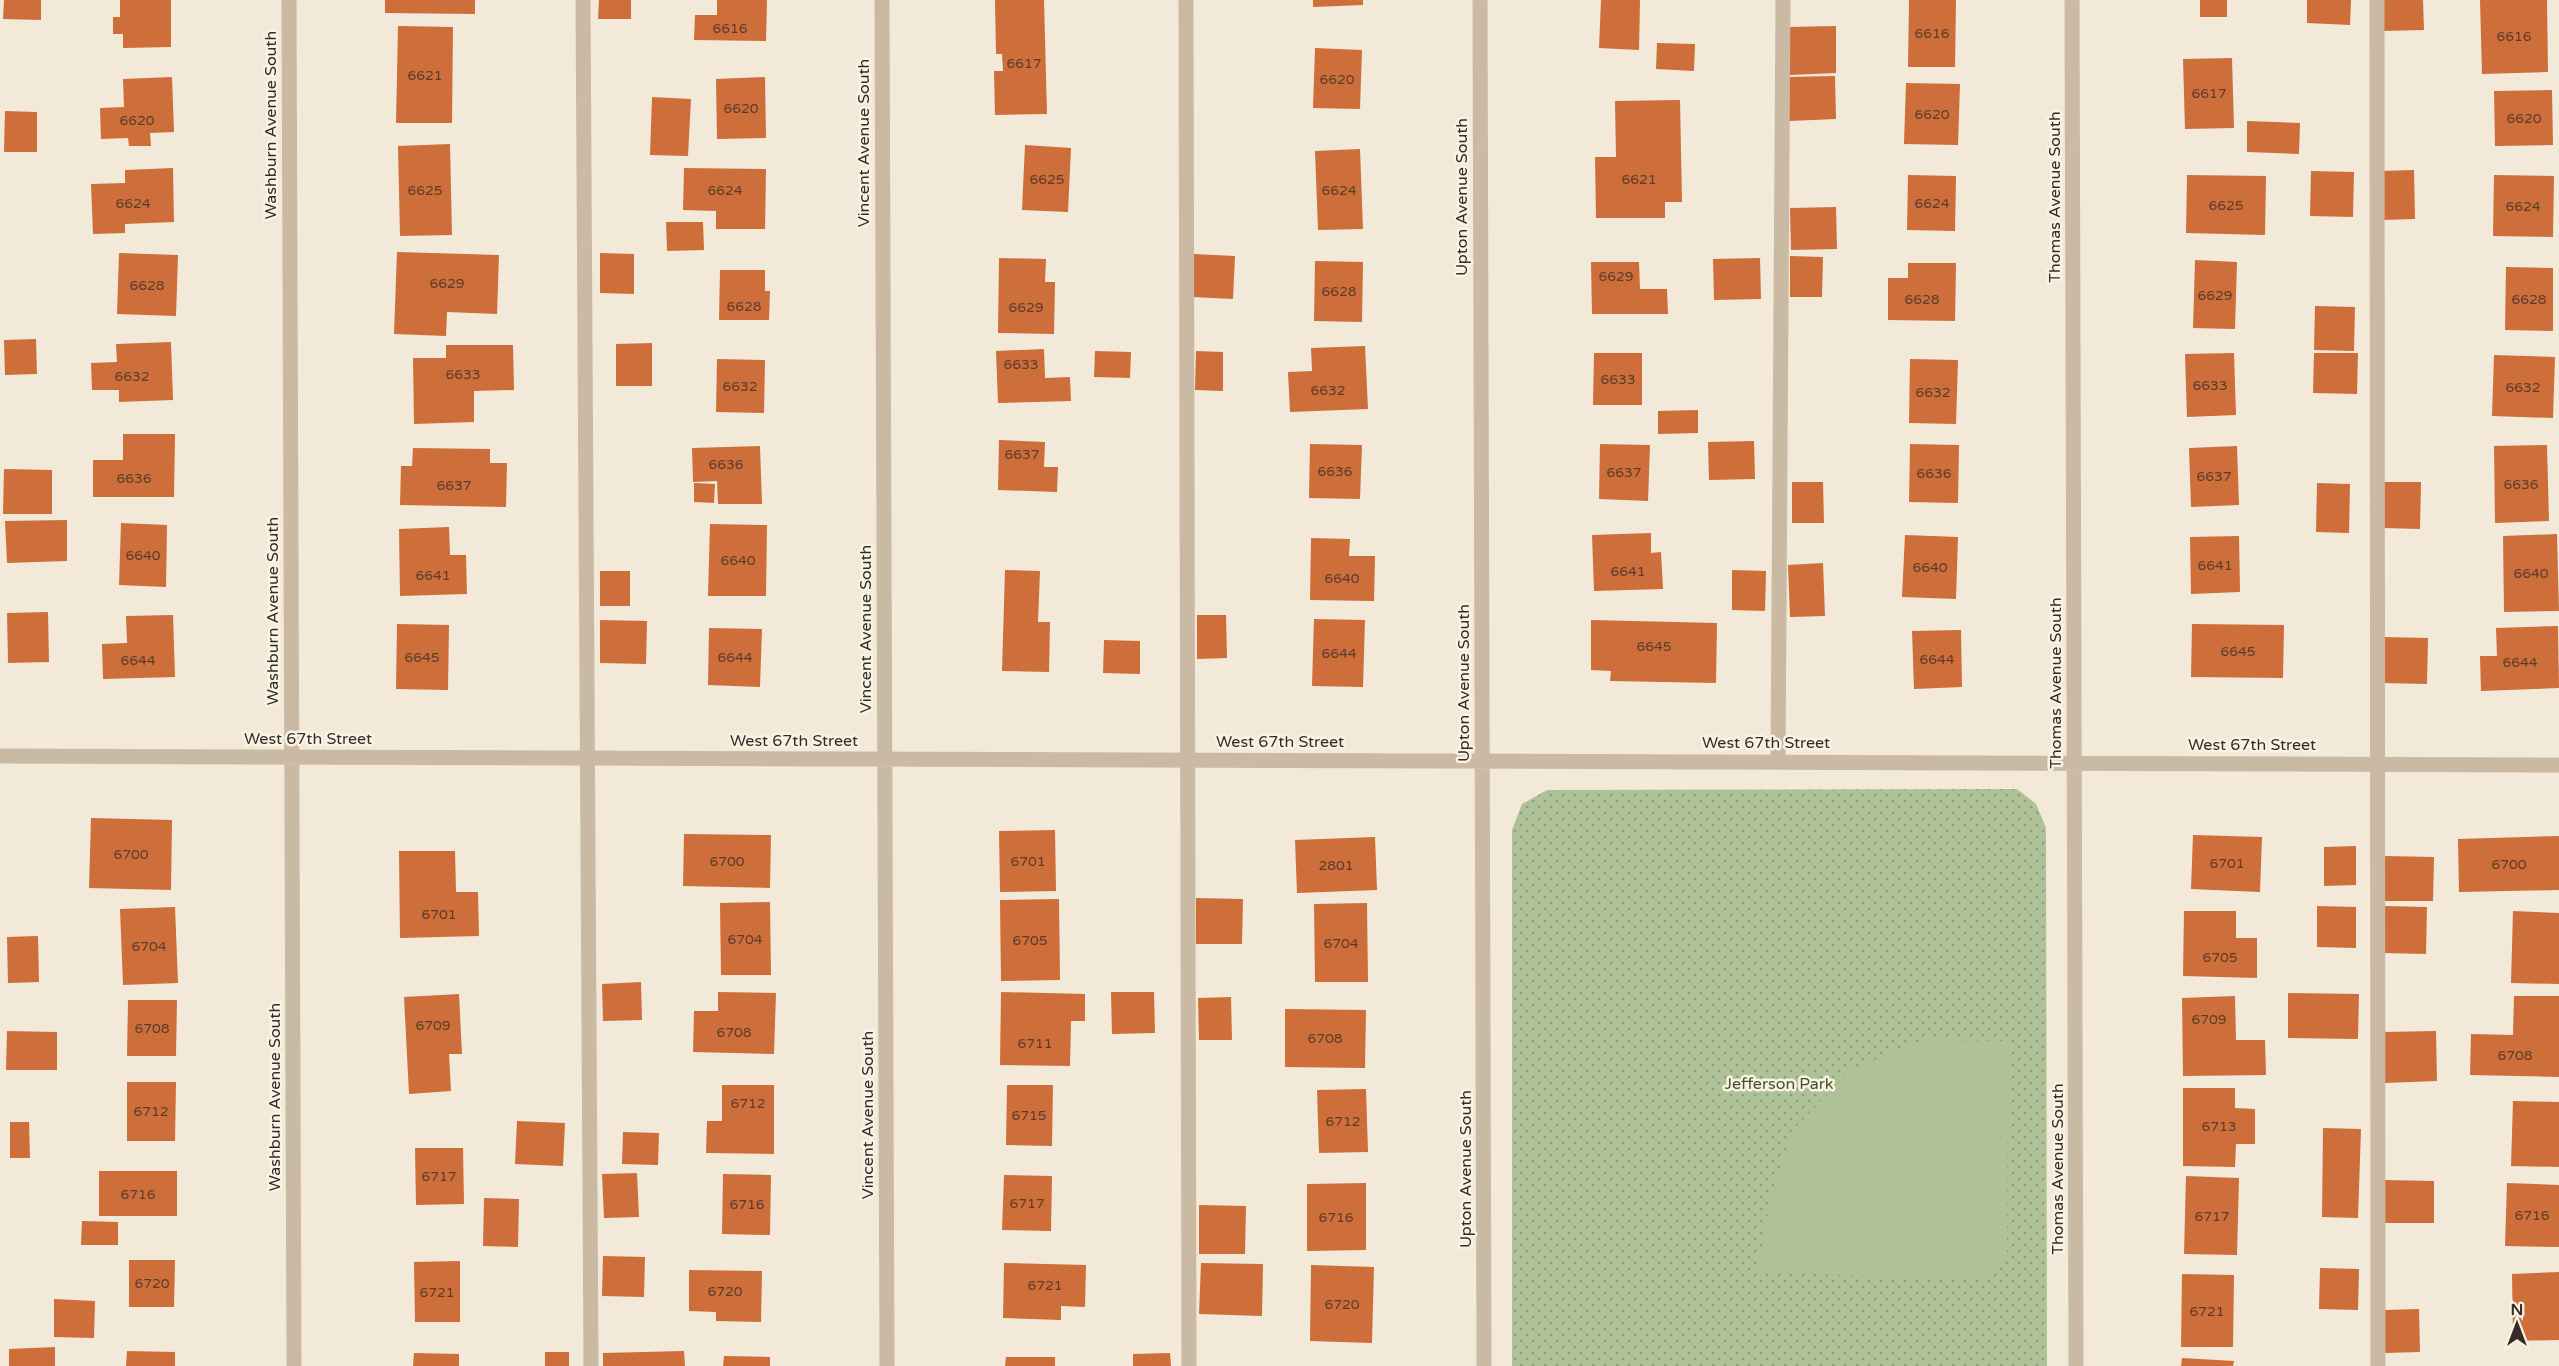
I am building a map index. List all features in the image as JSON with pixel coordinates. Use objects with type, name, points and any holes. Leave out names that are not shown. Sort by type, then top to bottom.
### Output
[{"type":"street","name":"Washburn Avenue South","points":[[289,0],[294,1366]]},
{"type":"street","points":[[583,0],[591,1366]]},
{"type":"street","name":"Vincent Avenue South","points":[[882,0],[887,1366]]},
{"type":"street","points":[[1186,0],[1189,1366]]},
{"type":"street","name":"Upton Avenue South","points":[[1479,0],[1484,1366]]},
{"type":"street","points":[[1778,761],[1783,0]]},
{"type":"street","name":"Thomas Avenue South","points":[[2072,0],[2076,1366]]},
{"type":"street","points":[[2377,0],[2378,1366]]},
{"type":"street","name":"West 67th Street","points":[[0,756],[2559,765]]},
{"type":"green space","name":"Jefferson Park","points":[[2017,789],[2036,804],[2046,828],[2047,1366],[1512,1366],[1512,830],[1522,804],[1547,790]]},
{"type":"green space","points":[[1922,1040],[2008,1041],[2007,1254],[1987,1280],[1758,1272],[1770,1199],[1791,1132],[1852,1069]]},
{"type":"building","points":[[4,0],[41,0],[41,20],[3,19]]},
{"type":"building","points":[[120,0],[171,0],[171,47],[123,48],[123,34],[113,34],[113,17],[120,17]]},
{"type":"building","points":[[385,0],[475,0],[475,14],[385,13]]},
{"type":"building","points":[[599,0],[631,0],[631,19],[598,19]]},
{"type":"building","points":[[717,0],[767,0],[766,41],[694,40],[695,15],[717,15]]},
{"type":"building","points":[[995,0],[1044,0],[1047,114],[995,115],[994,71],[1003,71],[1002,54],[996,54]]},
{"type":"building","points":[[1313,0],[1363,0],[1363,5],[1313,7]]},
{"type":"building","points":[[1601,0],[1640,0],[1639,50],[1599,48]]},
{"type":"building","points":[[1909,0],[1956,0],[1955,67],[1908,67]]},
{"type":"building","points":[[2200,0],[2227,0],[2227,17],[2200,17]]},
{"type":"building","points":[[2307,0],[2351,0],[2350,25],[2307,23]]},
{"type":"building","points":[[2381,0],[2423,0],[2424,30],[2382,31]]},
{"type":"building","points":[[2480,0],[2547,0],[2548,72],[2482,74]]},
{"type":"building","points":[[398,26],[453,27],[452,123],[396,123]]},
{"type":"building","points":[[1836,26],[1836,73],[1789,75],[1788,27]]},
{"type":"building","points":[[1657,43],[1695,44],[1694,71],[1656,69]]},
{"type":"building","points":[[1315,48],[1362,50],[1360,109],[1313,108]]},
{"type":"building","points":[[2232,58],[2234,128],[2185,129],[2183,59]]},
{"type":"building","points":[[1835,76],[1836,119],[1789,121],[1788,77]]},
{"type":"building","points":[[172,77],[174,132],[150,133],[151,146],[129,146],[128,138],[101,139],[100,108],[124,107],[123,79]]},
{"type":"building","points":[[765,77],[766,138],[717,139],[716,79]]},
{"type":"building","points":[[1906,83],[1960,84],[1958,145],[1904,144]]},
{"type":"building","points":[[2552,90],[2553,145],[2495,146],[2494,91]]},
{"type":"building","points":[[652,97],[691,99],[688,156],[650,155]]},
{"type":"building","points":[[1680,100],[1682,202],[1665,202],[1665,218],[1596,218],[1595,157],[1616,157],[1615,101]]},
{"type":"building","points":[[5,111],[37,112],[37,152],[4,152]]},
{"type":"building","points":[[2247,121],[2300,123],[2299,154],[2247,152]]},
{"type":"building","points":[[450,144],[452,235],[400,236],[398,146]]},
{"type":"building","points":[[1025,145],[1071,148],[1068,212],[1022,210]]},
{"type":"building","points":[[1360,149],[1363,229],[1318,230],[1315,151]]},
{"type":"building","points":[[173,168],[174,222],[125,224],[125,233],[93,234],[91,184],[125,183],[125,170]]},
{"type":"building","points":[[684,168],[766,169],[765,229],[716,229],[716,211],[683,210]]},
{"type":"building","points":[[2414,170],[2415,219],[2381,220],[2380,171]]},
{"type":"building","points":[[2311,171],[2354,172],[2353,217],[2310,216]]},
{"type":"building","points":[[1908,175],[1956,176],[1955,231],[1907,230]]},
{"type":"building","points":[[2187,175],[2266,176],[2265,235],[2186,233]]},
{"type":"building","points":[[2494,175],[2554,176],[2553,237],[2493,236]]},
{"type":"building","points":[[1836,207],[1837,249],[1791,250],[1790,208]]},
{"type":"building","points":[[666,222],[703,222],[704,250],[667,251]]},
{"type":"building","points":[[397,252],[499,255],[497,314],[447,312],[446,336],[394,334]]},
{"type":"building","points":[[119,253],[178,255],[176,316],[117,314]]},
{"type":"building","points":[[600,253],[634,254],[634,294],[600,293]]},
{"type":"building","points":[[1194,254],[1235,256],[1233,299],[1192,297]]},
{"type":"building","points":[[1790,256],[1823,257],[1822,297],[1790,297]]},
{"type":"building","points":[[999,258],[1046,259],[1045,282],[1055,282],[1054,334],[998,333]]},
{"type":"building","points":[[1760,258],[1761,299],[1714,300],[1713,259]]},
{"type":"building","points":[[2195,260],[2237,262],[2235,329],[2193,328]]},
{"type":"building","points":[[1315,261],[1363,262],[1362,322],[1314,321]]},
{"type":"building","points":[[1591,262],[1639,262],[1640,289],[1667,289],[1668,314],[1592,314]]},
{"type":"building","points":[[1908,263],[1956,263],[1955,321],[1888,320],[1888,278],[1908,278]]},
{"type":"building","points":[[2506,267],[2553,268],[2553,331],[2505,330]]},
{"type":"building","points":[[720,270],[765,270],[765,291],[770,291],[769,320],[719,320]]},
{"type":"building","points":[[2315,306],[2355,307],[2354,351],[2314,350]]},
{"type":"building","points":[[36,339],[37,374],[5,375],[4,340]]},
{"type":"building","points":[[171,342],[173,400],[119,402],[119,390],[92,390],[91,363],[117,362],[116,344]]},
{"type":"building","points":[[652,343],[652,386],[616,386],[616,344]]},
{"type":"building","points":[[446,345],[513,345],[514,390],[474,391],[474,422],[414,424],[413,358],[446,358]]},
{"type":"building","points":[[1365,346],[1368,409],[1290,412],[1288,372],[1312,371],[1311,348]]},
{"type":"building","points":[[1044,349],[1045,378],[1070,377],[1071,401],[998,403],[996,351]]},
{"type":"building","points":[[1095,351],[1131,352],[1130,378],[1094,377]]},
{"type":"building","points":[[1196,351],[1223,352],[1223,391],[1195,390]]},
{"type":"building","points":[[1594,353],[1642,353],[1642,405],[1593,405]]},
{"type":"building","points":[[2234,353],[2236,415],[2187,417],[2185,354]]},
{"type":"building","points":[[2314,353],[2358,353],[2357,394],[2313,393]]},
{"type":"building","points":[[2494,355],[2555,357],[2553,418],[2492,416]]},
{"type":"building","points":[[717,359],[765,360],[764,413],[716,412]]},
{"type":"building","points":[[1910,359],[1958,360],[1956,424],[1909,423]]},
{"type":"building","points":[[1698,410],[1698,433],[1658,434],[1658,411]]},
{"type":"building","points":[[123,434],[175,434],[174,497],[93,497],[93,460],[123,460]]},
{"type":"building","points":[[999,440],[1045,442],[1044,467],[1058,467],[1057,492],[998,490]]},
{"type":"building","points":[[1754,441],[1755,479],[1709,480],[1708,442]]},
{"type":"building","points":[[1310,444],[1362,445],[1360,499],[1309,498]]},
{"type":"building","points":[[1600,444],[1650,445],[1648,501],[1599,499]]},
{"type":"building","points":[[1910,444],[1959,445],[1958,503],[1909,502]]},
{"type":"building","points":[[2547,445],[2549,521],[2495,523],[2494,446]]},
{"type":"building","points":[[760,446],[762,504],[718,504],[717,481],[693,482],[692,448]]},
{"type":"building","points":[[2237,446],[2239,505],[2191,507],[2189,448]]},
{"type":"building","points":[[413,448],[490,449],[490,463],[507,463],[506,507],[400,505],[401,466],[412,466]]},
{"type":"building","points":[[4,469],[52,470],[52,514],[3,514]]},
{"type":"building","points":[[1792,482],[1823,482],[1824,523],[1792,523]]},
{"type":"building","points":[[2384,482],[2421,482],[2420,529],[2383,528]]},
{"type":"building","points":[[694,483],[715,484],[714,503],[694,502]]},
{"type":"building","points":[[2317,483],[2350,484],[2349,533],[2316,532]]},
{"type":"building","points":[[67,520],[67,561],[7,563],[5,521]]},
{"type":"building","points":[[121,523],[167,525],[166,587],[119,585]]},
{"type":"building","points":[[710,524],[767,525],[766,596],[708,596]]},
{"type":"building","points":[[449,527],[450,555],[466,555],[467,594],[400,596],[399,529]]},
{"type":"building","points":[[1651,533],[1651,553],[1661,552],[1663,589],[1594,591],[1592,535]]},
{"type":"building","points":[[2557,534],[2559,611],[2504,612],[2503,536]]},
{"type":"building","points":[[1905,535],[1958,537],[1956,599],[1902,597]]},
{"type":"building","points":[[2239,536],[2240,592],[2191,594],[2190,537]]},
{"type":"building","points":[[1311,538],[1350,539],[1349,556],[1375,556],[1374,601],[1310,600]]},
{"type":"building","points":[[1823,563],[1825,616],[1790,617],[1788,565]]},
{"type":"building","points":[[1005,570],[1040,571],[1038,622],[1050,622],[1049,672],[1002,671]]},
{"type":"building","points":[[1732,570],[1766,571],[1765,611],[1732,610]]},
{"type":"building","points":[[600,571],[630,571],[630,606],[600,606]]},
{"type":"building","points":[[48,612],[49,662],[8,663],[7,613]]},
{"type":"building","points":[[173,615],[175,677],[103,679],[102,644],[127,643],[126,616]]},
{"type":"building","points":[[1197,615],[1226,615],[1227,658],[1197,659]]},
{"type":"building","points":[[1314,619],[1365,620],[1363,687],[1312,686]]},
{"type":"building","points":[[600,620],[647,621],[646,664],[600,663]]},
{"type":"building","points":[[1591,620],[1717,623],[1716,683],[1610,681],[1611,671],[1591,670]]},
{"type":"building","points":[[397,624],[449,625],[448,690],[396,689]]},
{"type":"building","points":[[2192,624],[2284,625],[2283,678],[2191,677]]},
{"type":"building","points":[[2558,626],[2559,688],[2481,691],[2480,656],[2497,656],[2496,628]]},
{"type":"building","points":[[709,628],[762,629],[760,687],[708,685]]},
{"type":"building","points":[[1961,630],[1962,687],[1914,689],[1912,631]]},
{"type":"building","points":[[2383,637],[2428,638],[2427,684],[2382,683]]},
{"type":"building","points":[[1104,640],[1140,641],[1140,674],[1103,673]]},
{"type":"building","points":[[91,818],[172,820],[171,890],[89,888]]},
{"type":"building","points":[[1055,830],[1056,891],[1000,892],[999,831]]},
{"type":"building","points":[[684,834],[771,835],[770,888],[683,886]]},
{"type":"building","points":[[2193,835],[2262,837],[2260,892],[2191,889]]},
{"type":"building","points":[[2559,836],[2559,890],[2459,892],[2458,839]]},
{"type":"building","points":[[1375,837],[1377,890],[1297,893],[1295,840]]},
{"type":"building","points":[[2356,846],[2356,885],[2324,886],[2324,847]]},
{"type":"building","points":[[399,851],[455,851],[456,892],[478,892],[479,936],[400,938]]},
{"type":"building","points":[[2385,856],[2434,857],[2433,901],[2385,901]]},
{"type":"building","points":[[1196,898],[1243,899],[1242,944],[1196,944]]},
{"type":"building","points":[[1059,899],[1060,980],[1001,981],[1000,900]]},
{"type":"building","points":[[770,902],[771,975],[721,975],[720,903]]},
{"type":"building","points":[[1367,903],[1368,982],[1315,982],[1314,904]]},
{"type":"building","points":[[2317,906],[2356,907],[2356,948],[2317,947]]},
{"type":"building","points":[[2384,906],[2427,907],[2426,954],[2383,953]]},
{"type":"building","points":[[175,907],[178,983],[123,985],[120,909]]},
{"type":"building","points":[[2184,911],[2236,911],[2236,938],[2257,938],[2257,978],[2183,976]]},
{"type":"building","points":[[2513,911],[2559,913],[2559,984],[2511,983]]},
{"type":"building","points":[[38,936],[39,982],[8,983],[7,937]]},
{"type":"building","points":[[641,982],[642,1020],[603,1021],[602,984]]},
{"type":"building","points":[[718,992],[776,993],[774,1054],[693,1052],[694,1011],[718,1011]]},
{"type":"building","points":[[1001,992],[1085,994],[1085,1021],[1071,1021],[1070,1066],[1000,1065]]},
{"type":"building","points":[[1111,992],[1154,992],[1155,1033],[1112,1034]]},
{"type":"building","points":[[2288,993],[2359,994],[2358,1039],[2288,1038]]},
{"type":"building","points":[[459,994],[462,1054],[449,1054],[451,1091],[409,1094],[404,997]]},
{"type":"building","points":[[2235,996],[2236,1040],[2265,1040],[2266,1075],[2183,1076],[2182,998]]},
{"type":"building","points":[[2514,996],[2559,996],[2559,1077],[2470,1075],[2471,1034],[2513,1035]]},
{"type":"building","points":[[1231,997],[1232,1040],[1199,1040],[1198,998]]},
{"type":"building","points":[[128,1000],[177,1000],[176,1056],[127,1056]]},
{"type":"building","points":[[1285,1009],[1366,1010],[1365,1068],[1285,1067]]},
{"type":"building","points":[[7,1031],[57,1032],[57,1070],[6,1070]]},
{"type":"building","points":[[2436,1031],[2437,1081],[2385,1083],[2384,1032]]},
{"type":"building","points":[[127,1082],[176,1082],[175,1141],[127,1141]]},
{"type":"building","points":[[722,1085],[774,1085],[774,1154],[706,1153],[707,1121],[722,1121]]},
{"type":"building","points":[[1007,1085],[1053,1085],[1052,1146],[1006,1145]]},
{"type":"building","points":[[2183,1088],[2235,1088],[2235,1108],[2255,1109],[2255,1144],[2236,1144],[2235,1167],[2183,1166]]},
{"type":"building","points":[[1366,1089],[1368,1152],[1319,1153],[1317,1090]]},
{"type":"building","points":[[2513,1101],[2559,1102],[2559,1167],[2511,1166]]},
{"type":"building","points":[[517,1121],[565,1123],[563,1166],[515,1164]]},
{"type":"building","points":[[10,1122],[29,1122],[30,1158],[10,1158]]},
{"type":"building","points":[[2323,1128],[2361,1129],[2358,1218],[2322,1217]]},
{"type":"building","points":[[623,1132],[659,1133],[658,1165],[622,1164]]},
{"type":"building","points":[[415,1148],[463,1148],[464,1204],[416,1205]]},
{"type":"building","points":[[99,1171],[177,1171],[177,1216],[99,1216]]},
{"type":"building","points":[[637,1173],[639,1217],[604,1218],[602,1174]]},
{"type":"building","points":[[723,1174],[771,1175],[770,1235],[722,1234]]},
{"type":"building","points":[[1004,1175],[1052,1176],[1051,1231],[1002,1230]]},
{"type":"building","points":[[2186,1176],[2239,1178],[2237,1255],[2184,1254]]},
{"type":"building","points":[[2385,1180],[2434,1181],[2434,1223],[2385,1223]]},
{"type":"building","points":[[1366,1183],[1366,1250],[1307,1251],[1307,1184]]},
{"type":"building","points":[[2507,1183],[2559,1185],[2559,1247],[2505,1246]]},
{"type":"building","points":[[484,1198],[519,1199],[518,1247],[483,1246]]},
{"type":"building","points":[[1199,1205],[1246,1206],[1245,1254],[1199,1254]]},
{"type":"building","points":[[82,1221],[118,1222],[118,1245],[81,1245]]},
{"type":"building","points":[[603,1256],[645,1257],[644,1297],[602,1296]]},
{"type":"building","points":[[129,1260],[175,1260],[174,1307],[129,1307]]},
{"type":"building","points":[[460,1261],[460,1322],[415,1322],[414,1262]]},
{"type":"building","points":[[1004,1263],[1086,1265],[1085,1307],[1061,1306],[1061,1320],[1003,1318]]},
{"type":"building","points":[[1201,1263],[1263,1264],[1262,1316],[1199,1314]]},
{"type":"building","points":[[1311,1265],[1374,1267],[1372,1343],[1310,1341]]},
{"type":"building","points":[[2320,1268],[2359,1269],[2358,1310],[2319,1309]]},
{"type":"building","points":[[689,1270],[762,1271],[761,1322],[716,1321],[716,1312],[689,1311]]},
{"type":"building","points":[[2559,1272],[2559,1340],[2513,1341],[2512,1274]]},
{"type":"building","points":[[2182,1274],[2234,1275],[2233,1347],[2181,1347]]},
{"type":"building","points":[[54,1299],[95,1301],[94,1338],[54,1337]]},
{"type":"building","points":[[2419,1309],[2420,1352],[2385,1353],[2385,1310]]},
{"type":"building","points":[[55,1347],[55,1366],[9,1366],[9,1349]]},
{"type":"building","points":[[127,1351],[175,1352],[175,1366],[126,1366]]},
{"type":"building","points":[[684,1351],[685,1366],[603,1366],[603,1353]]},
{"type":"building","points":[[545,1352],[569,1352],[569,1366],[545,1366]]},
{"type":"building","points":[[414,1353],[459,1354],[459,1366],[413,1366]]},
{"type":"building","points":[[1170,1353],[1171,1366],[1133,1366],[1133,1354]]},
{"type":"building","points":[[724,1356],[770,1357],[770,1366],[723,1366]]},
{"type":"building","points":[[1006,1357],[1055,1357],[1055,1366],[1005,1366]]},
{"type":"building","points":[[2182,1358],[2234,1361],[2233,1366],[2181,1366]]}]
